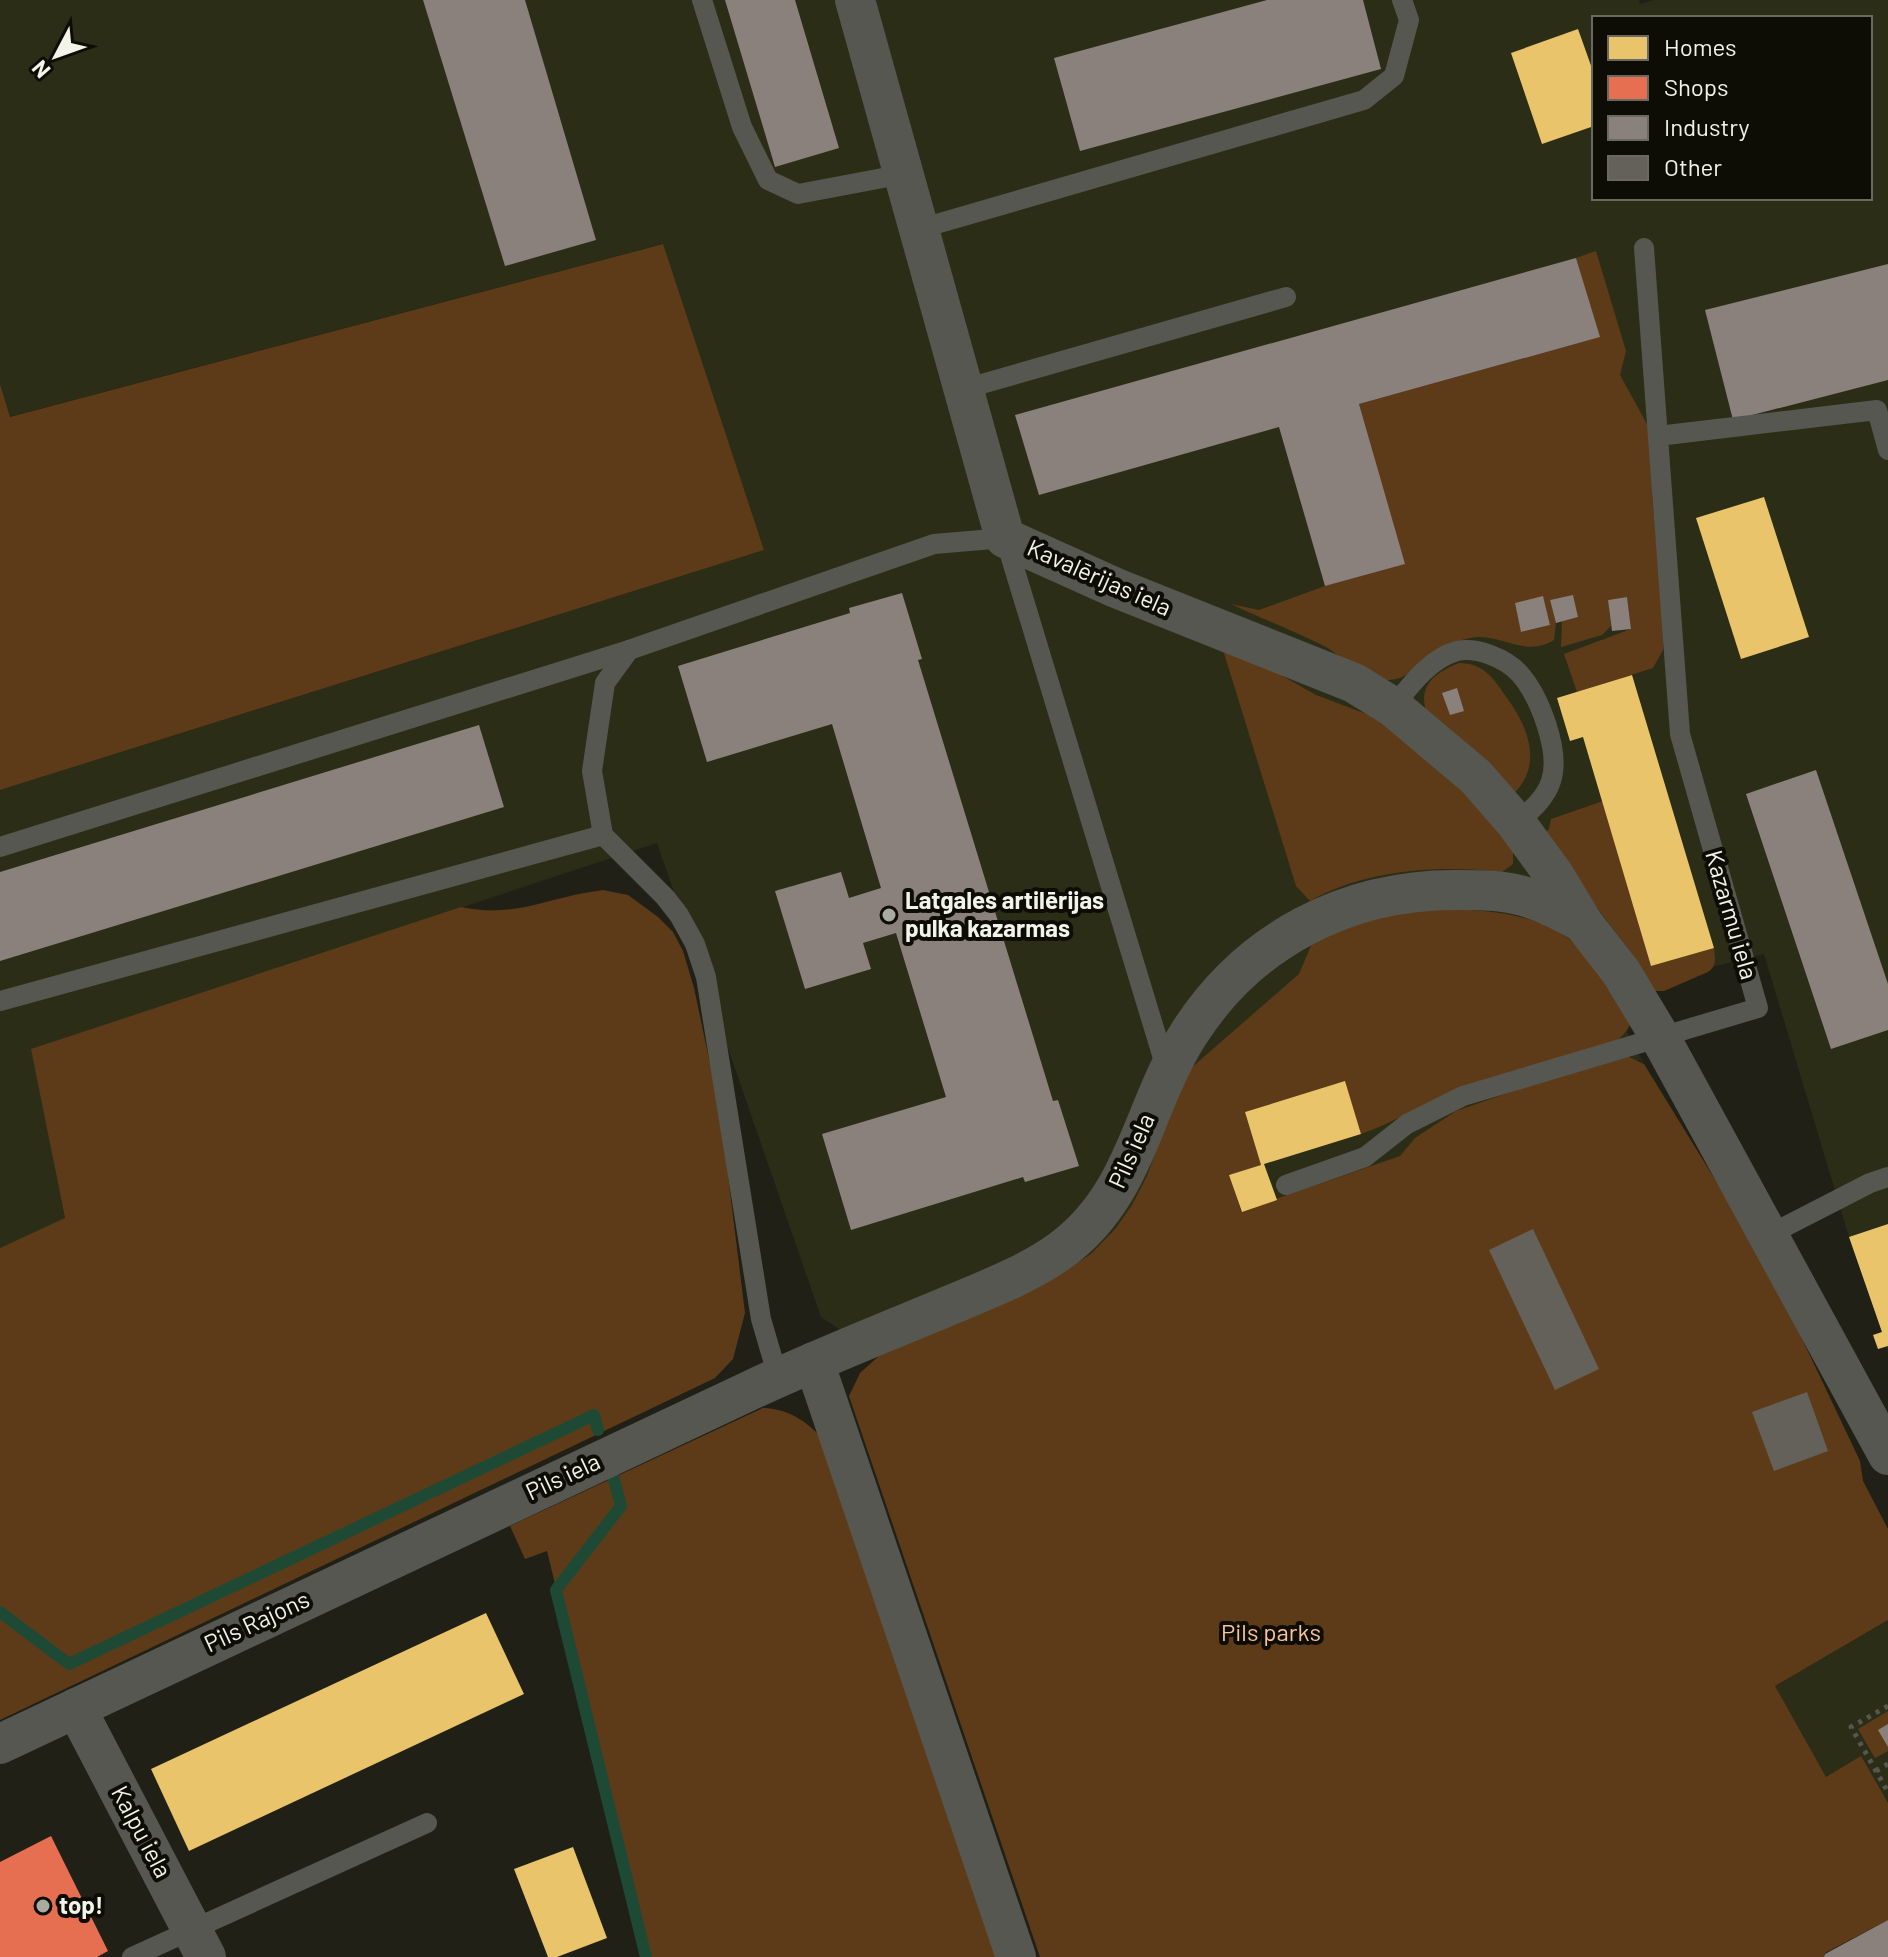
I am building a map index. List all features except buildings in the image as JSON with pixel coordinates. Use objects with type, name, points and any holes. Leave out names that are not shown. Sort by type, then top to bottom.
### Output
[{"type":"street","name":"Kavalērijas iela","points":[[855,0],[1005,538],[1116,588],[1354,683],[1393,707],[1476,777],[1516,823],[1554,875],[1583,923],[1621,972],[1660,1037]]},
{"type":"street","name":"Pils iela","points":[[515,1500],[778,1377],[971,1296],[1059,1252],[1088,1227],[1113,1197],[1127,1171],[1167,1071],[1190,1031],[1217,997],[1247,967],[1307,924],[1355,903],[1428,890],[1479,890],[1519,895],[1551,905],[1583,923]]},
{"type":"street","points":[[1660,1037],[1888,1455]]},
{"type":"street","points":[[814,1362],[1016,1957]]},
{"type":"street","name":"Pils Rajons","points":[[0,1744],[515,1500]]},
{"type":"street","name":"Kalpu iela","points":[[76,1708],[198,1942]]},
{"type":"lane","points":[[702,0],[742,127],[768,180],[798,194],[904,174]]},
{"type":"lane","points":[[919,229],[1364,100],[1394,76],[1409,20],[1402,0]]},
{"type":"lane","name":"Kazarmu iela","points":[[1644,248],[1680,734],[1758,1008],[1660,1037]]},
{"type":"lane","points":[[964,389],[1286,297]]},
{"type":"lane","points":[[1658,436],[1877,410],[1888,450]]},
{"type":"lane","points":[[0,847],[629,650],[934,544],[1005,538],[1167,1071]]},
{"type":"lane","points":[[629,650],[605,683],[592,771],[603,835],[679,915],[695,944],[706,977],[761,1319],[778,1377]]},
{"type":"lane","points":[[1393,707],[1431,666],[1457,651],[1477,651],[1501,659],[1517,671],[1535,699],[1550,735],[1555,758],[1551,782],[1541,800],[1516,823]]},
{"type":"lane","points":[[0,1001],[603,835]]},
{"type":"lane","points":[[1286,1185],[1365,1157],[1407,1124],[1463,1096],[1660,1037]]},
{"type":"lane","points":[[1769,1235],[1870,1183],[1888,1177]]},
{"type":"lane","points":[[132,1957],[198,1942],[427,1823]]},
{"type":"path","points":[[1888,1706],[1851,1727],[1888,1792]]},
{"type":"path","points":[[1876,1771],[1888,1764]]},
{"type":"shaded area","points":[[0,0],[1639,0],[1640,4],[1653,0],[1888,0],[1888,1350],[1886,1346],[1878,1349],[1873,1335],[1882,1332],[1849,1237],[1764,954],[1651,982],[1627,1032],[1644,1064],[1639,1060],[1394,1164],[879,1356],[821,1317],[657,843],[32,1049],[65,1219],[0,1248],[0,790],[764,550],[662,244],[9,417],[0,384]]},
{"type":"shaded area","points":[[1888,1620],[1888,1889],[1775,1686]]},
{"type":"green space","points":[[663,244],[764,550],[0,790],[0,384],[10,417]]},
{"type":"green space","points":[[1596,251],[1626,351],[1620,375],[1653,435],[1656,455],[1652,495],[1664,637],[1663,650],[1653,668],[1577,692],[1564,654],[1631,629],[1627,597],[1608,600],[1611,626],[1602,635],[1561,647],[1562,621],[1578,617],[1573,596],[1550,600],[1556,623],[1554,640],[1544,645],[1525,646],[1477,637],[1465,639],[1431,654],[1406,675],[1385,680],[1364,675],[1326,647],[1231,604],[1259,610],[1325,586],[1404,564],[1359,404],[1599,337],[1576,258]],"holes":[[[1543,597],[1550,625],[1522,632],[1515,603]]]},
{"type":"green space","points":[[1224,653],[1238,654],[1316,695],[1369,715],[1438,759],[1513,845],[1513,864],[1502,872],[1453,869],[1379,876],[1332,890],[1310,901],[1296,886]]},
{"type":"green space","points":[[1459,663],[1482,669],[1493,679],[1522,722],[1530,747],[1530,760],[1521,785],[1511,796],[1428,716],[1424,697],[1429,683]]},
{"type":"green space","points":[[1603,801],[1651,966],[1714,948],[1714,964],[1708,972],[1664,991],[1654,991],[1633,955],[1542,835],[1549,829],[1551,819]]},
{"type":"green space","points":[[603,890],[628,895],[673,932],[683,951],[694,988],[720,1111],[745,1313],[733,1359],[715,1378],[0,1720],[0,1248],[65,1218],[31,1049],[461,907],[481,910],[517,908]]},
{"type":"green space","name":"Pils parks","points":[[1409,909],[1507,914],[1553,929],[1592,960],[1630,1024],[1621,1037],[1602,1048],[1473,1084],[1361,1134],[1345,1082],[1245,1112],[1261,1165],[1230,1175],[1241,1211],[1400,1156],[1415,1138],[1456,1111],[1572,1071],[1629,1057],[1644,1064],[1765,1261],[1860,1461],[1863,1481],[1888,1529],[1888,1620],[1775,1686],[1826,1777],[1861,1756],[1888,1803],[1888,1920],[1825,1953],[1824,1957],[1040,1957],[849,1396],[860,1373],[879,1356],[1052,1279],[1091,1254],[1116,1228],[1132,1205],[1191,1068],[1299,974],[1317,937]]},
{"type":"green space","points":[[763,1408],[783,1411],[799,1419],[828,1444],[1000,1957],[646,1957],[547,1551],[525,1559],[510,1526]]},
{"type":"green space","points":[[1888,1711],[1888,1751],[1875,1758],[1858,1729]]},
{"type":"waterway","points":[[0,1612],[69,1664],[594,1415],[598,1430]]},
{"type":"waterway","points":[[613,1476],[621,1506],[556,1590],[646,1957]]},
{"type":"place","name":"Latgales artilērijas pulka kazarmas","points":[[889,915]]},
{"type":"place","name":"top!","points":[[43,1906]]}]
